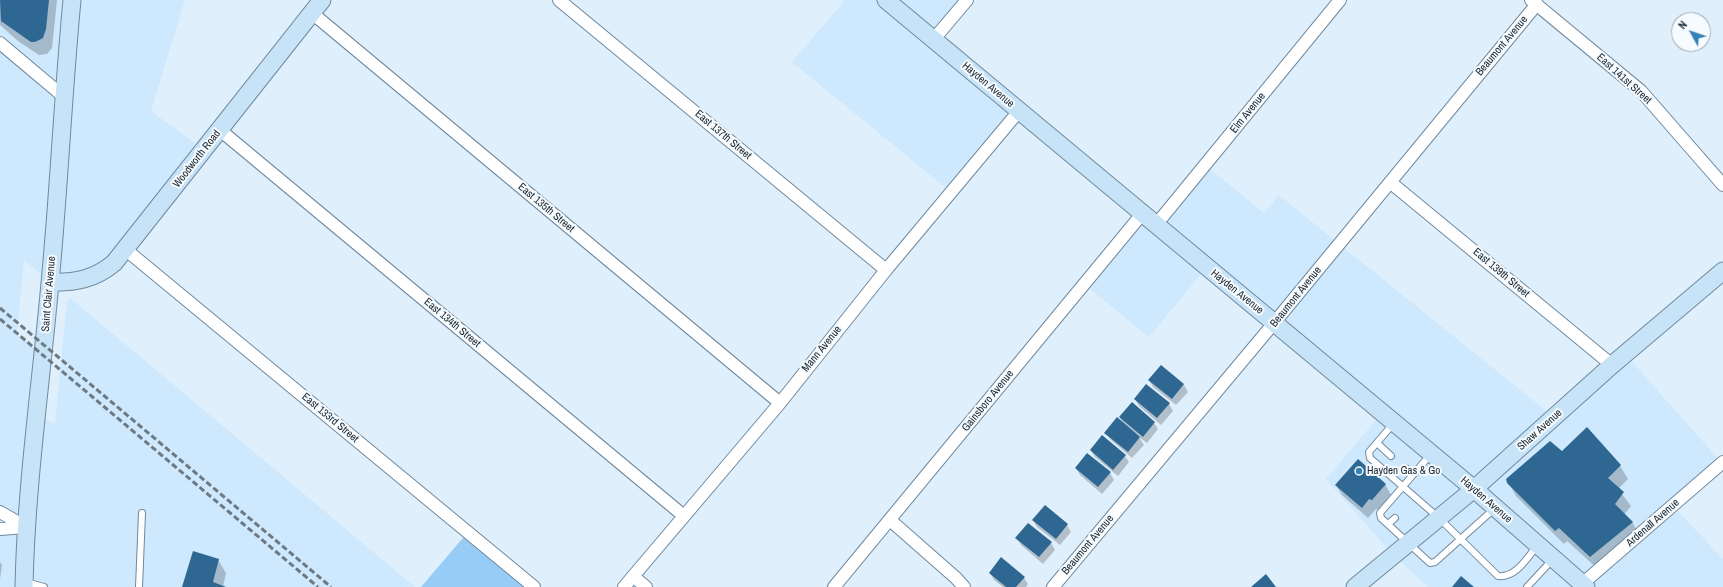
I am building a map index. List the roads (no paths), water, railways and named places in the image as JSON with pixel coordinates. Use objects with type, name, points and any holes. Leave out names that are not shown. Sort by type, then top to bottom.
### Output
[{"type":"street","name":"Saint Clair Avenue","points":[[24,584],[26,527],[50,282],[63,96],[72,0]]},
{"type":"street","name":"East 137th Street","points":[[559,0],[886,270]]},
{"type":"street","name":"Hayden Avenue","points":[[886,0],[1020,111],[1155,226],[1474,489],[1584,586]]},
{"type":"street","points":[[934,40],[967,0]]},
{"type":"street","name":"Elm Avenue","points":[[1155,226],[1340,0]]},
{"type":"street","name":"Beaumont Avenue","points":[[1053,587],[1390,182],[1534,2]]},
{"type":"street","name":"East 141st Street","points":[[1534,2],[1641,91],[1723,186]]},
{"type":"street","name":"Woodworth Road","points":[[50,282],[71,282],[104,272],[125,249],[317,6]]},
{"type":"street","name":"East 135th Street","points":[[317,6],[780,403]]},
{"type":"street","points":[[0,43],[63,96]]},
{"type":"street","name":"Mann Avenue","points":[[624,587],[780,403],[886,270],[1020,111]]},
{"type":"street","name":"East 134th Street","points":[[220,130],[684,516]]},
{"type":"street","name":"East 139th Street","points":[[1390,182],[1612,365]]},
{"type":"street","name":"Gainsboro Avenue","points":[[834,587],[1142,214]]},
{"type":"street","name":"East 133rd Street","points":[[125,249],[534,587]]},
{"type":"street","name":"Shaw Avenue","points":[[1355,587],[1474,489],[1612,365],[1723,271]]},
{"type":"street","name":"Ardenall Avenue","points":[[1584,586],[1723,462]]},
{"type":"street","points":[[0,512],[26,527]]},
{"type":"street","points":[[890,520],[951,573],[964,587]]},
{"type":"street","points":[[0,529],[26,527]]},
{"type":"street","points":[[633,576],[646,587]]},
{"type":"lane","points":[[1394,423],[1369,452],[1370,458],[1439,518],[1498,576],[1506,577],[1517,570],[1538,545]]},
{"type":"lane","points":[[1377,443],[1391,456]]},
{"type":"lane","points":[[1432,454],[1380,512],[1381,518],[1430,563],[1435,562],[1495,508]]},
{"type":"lane","points":[[1407,469],[1413,475]]},
{"type":"lane","points":[[1411,504],[1417,499]]},
{"type":"lane","points":[[139,587],[142,512]]},
{"type":"lane","points":[[1388,524],[1395,518]]},
{"type":"lane","points":[[1527,587],[1553,558]]},
{"type":"lane","points":[[24,584],[44,587]]},
{"type":"railway","points":[[0,308],[331,587]]},
{"type":"railway","points":[[0,319],[318,587]]},
{"type":"place","name":"Hayden Gas & Go","points":[[1359,471]]}]
